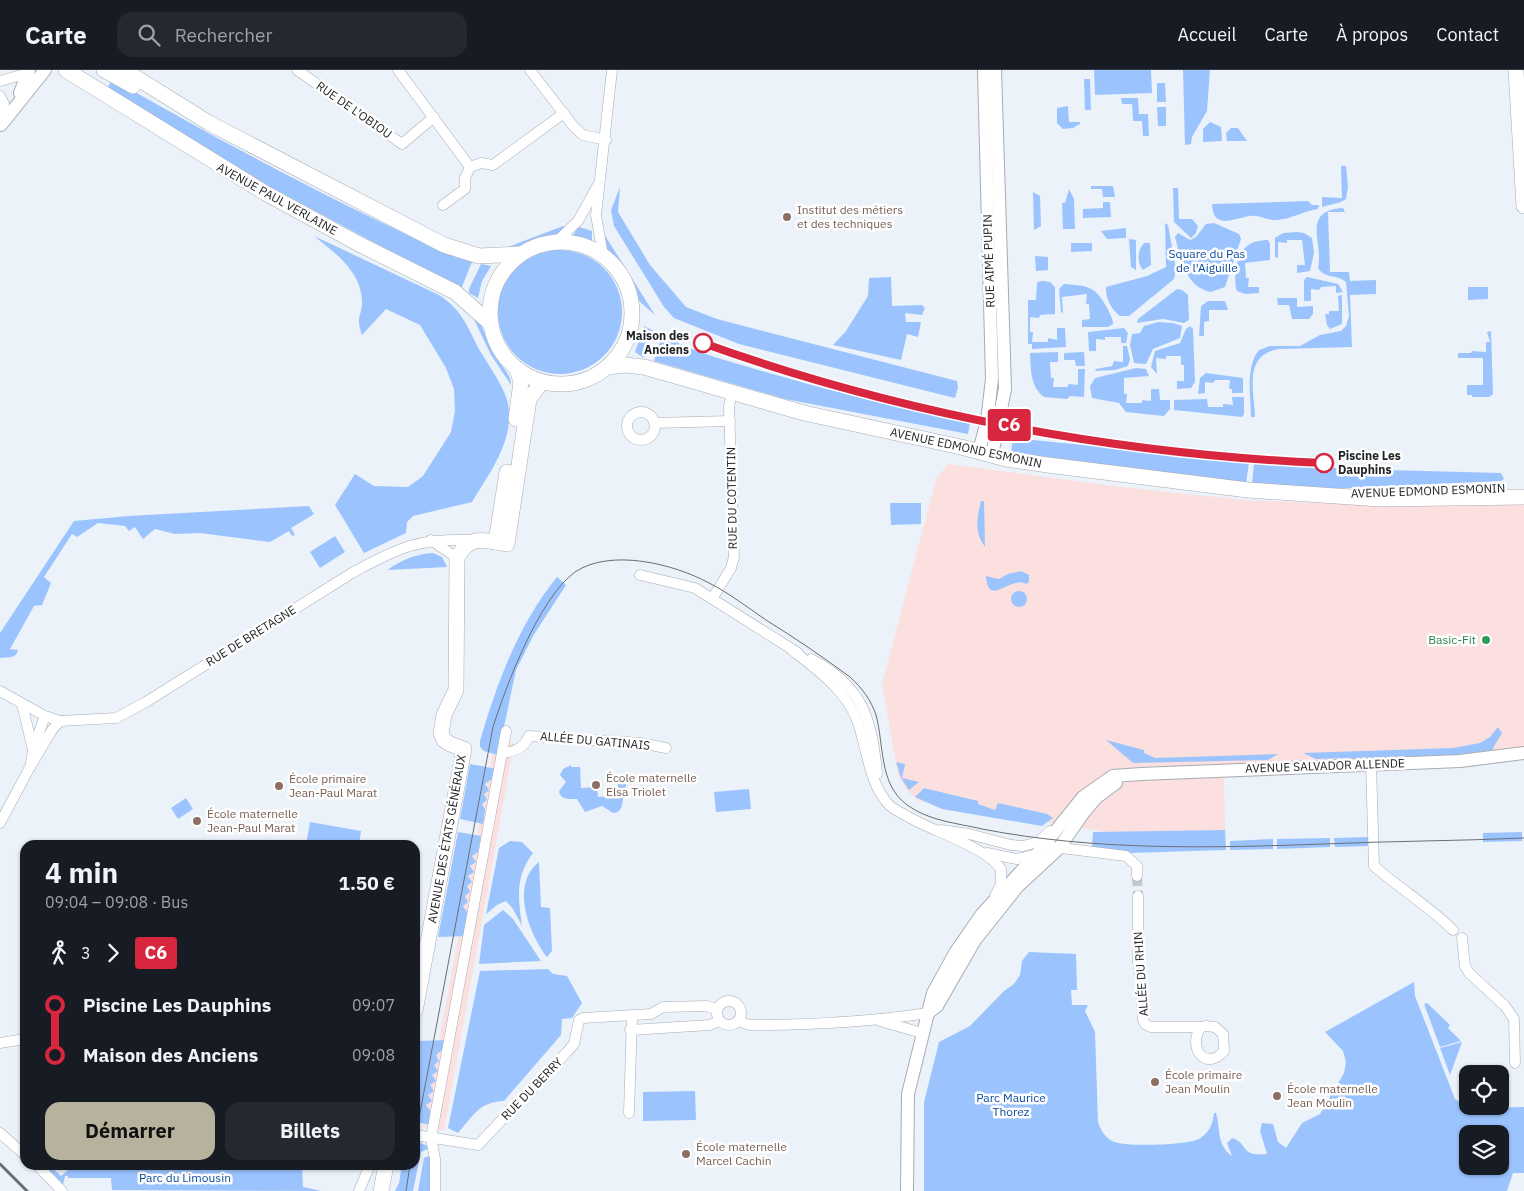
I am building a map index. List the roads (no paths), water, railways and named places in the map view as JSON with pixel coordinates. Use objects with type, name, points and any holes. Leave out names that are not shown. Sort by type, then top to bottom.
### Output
[{"type":"main road","name":"AVENUE PAUL VERLAINE","points":[[66,70],[265,193],[455,292],[490,323]]},
{"type":"main road","points":[[104,70],[136,87],[158,92]]},
{"type":"main road","points":[[124,70],[158,92],[280,162],[444,246],[479,256],[519,254],[537,246],[556,242],[583,245],[603,255],[619,271],[629,291],[632,308],[632,324],[624,345],[608,367],[582,381],[555,384],[542,382],[517,369],[499,349],[490,323],[489,310],[495,284],[501,273],[519,254]]},
{"type":"main road","points":[[1516,70],[1524,206]]},
{"type":"main road","points":[[624,345],[626,352],[638,366]]},
{"type":"main road","name":"AVENUE EDMOND ESMONIN","points":[[608,367],[638,366],[804,413],[985,453],[1154,480],[1248,490],[1380,499],[1524,497]]},
{"type":"main road","points":[[502,543],[521,382],[517,369]]},
{"type":"main road","points":[[502,543],[529,399],[542,382]]},
{"type":"main road","name":"AVENUE EDMOND ESMONIN","points":[[1332,496],[1465,488],[1524,488]]},
{"type":"main road","points":[[457,558],[463,546],[473,540]]},
{"type":"main road","name":"RUE DE BRETAGNE","points":[[473,540],[502,543]]},
{"type":"main road","name":"AVENUE DES ÉTATS GÉNÉRAUX","points":[[420,984],[464,749],[444,740],[441,733],[444,715],[456,690],[457,558]]},
{"type":"main road","points":[[381,1191],[385,1170]]},
{"type":"street","points":[[1,126],[45,70]]},
{"type":"street","name":"RUE DE L'OBIOU","points":[[297,70],[402,144],[434,117]]},
{"type":"street","points":[[398,70],[470,167]]},
{"type":"street","points":[[530,70],[583,135],[606,140]]},
{"type":"street","points":[[603,255],[596,215],[606,140],[612,70]]},
{"type":"street","name":"RUE AIMÉ PUPIN","points":[[984,70],[992,379],[985,453]]},
{"type":"street","name":"RUE AIMÉ PUPIN","points":[[985,453],[1000,423],[1005,389],[995,70]]},
{"type":"street","points":[[20,102],[32,71]]},
{"type":"street","points":[[0,81],[32,71]]},
{"type":"street","points":[[1,126],[32,71]]},
{"type":"street","points":[[0,96],[4,104],[1,126]]},
{"type":"street","points":[[443,205],[465,189],[465,178],[470,167],[481,163],[493,165],[564,114]]},
{"type":"street","points":[[556,242],[578,221],[601,180]]},
{"type":"street","name":"RUE DU COTENTIN","points":[[712,599],[731,568],[734,557],[729,407],[732,392]]},
{"type":"street","points":[[654,423],[730,421]]},
{"type":"street","points":[[431,540],[457,558]]},
{"type":"street","name":"RUE DE BRETAGNE","points":[[0,692],[45,716],[60,721],[116,718],[151,699],[352,572],[386,554],[415,543],[431,540],[473,540]]},
{"type":"street","points":[[640,575],[694,588],[792,650],[824,666],[845,682],[858,696],[866,717],[873,745],[878,787],[890,806],[990,856],[1001,868],[1001,884],[991,904]]},
{"type":"street","points":[[22,704],[33,750]]},
{"type":"street","points":[[30,767],[33,750],[45,716]]},
{"type":"street","points":[[0,823],[30,767],[52,730],[60,721]]},
{"type":"street","points":[[435,1191],[435,1159],[431,1138],[506,731]]},
{"type":"street","name":"ALLÉE DU GATINAIS","points":[[502,753],[518,750],[523,746],[528,736],[641,743],[666,748]]},
{"type":"street","name":"AVENUE SALVADOR ALLENDE","points":[[907,1191],[908,1094],[933,993],[955,953],[1022,864],[1083,797],[1097,786],[1113,776],[1126,775],[1371,763],[1460,761],[1524,754]]},
{"type":"street","points":[[1371,763],[1374,866],[1432,909],[1453,930]]},
{"type":"street","name":"AVENUE SALVADOR ALLENDE","points":[[928,1013],[937,1006],[975,940],[1018,886],[1059,848],[1096,798],[1126,775]]},
{"type":"street","points":[[1059,848],[1060,836],[1071,812]]},
{"type":"street","points":[[931,828],[969,834],[1011,845],[1059,848],[1126,856],[1137,866],[1138,876]]},
{"type":"street","points":[[1070,834],[1079,850]]},
{"type":"street","points":[[1011,845],[1022,864]]},
{"type":"street","points":[[979,850],[1022,864]]},
{"type":"street","name":"AVENUE SALVADOR ALLENDE","points":[[1018,886],[1022,864]]},
{"type":"street","name":"ALLÉE DU RHIN","points":[[1138,896],[1138,961],[1141,982],[1142,1020],[1145,1024],[1152,1027],[1201,1027]]},
{"type":"street","points":[[1462,938],[1465,966],[1469,973],[1505,1006],[1514,1019],[1515,1063]]},
{"type":"street","name":"RUE DU BERRY","points":[[420,1136],[478,1144],[574,1044],[579,1020],[583,1018],[651,1014],[663,1007],[707,1006],[717,1010],[722,1003],[732,1002],[740,1010],[738,1020]]},
{"type":"street","points":[[717,1010],[719,1021]]},
{"type":"street","points":[[630,1030],[710,1025],[719,1021],[729,1025],[738,1020],[750,1025],[876,1020],[928,1013]]},
{"type":"street","points":[[629,1112],[631,1074],[630,1030],[632,1016]]},
{"type":"street","points":[[876,1020],[922,1032]]},
{"type":"street","points":[[0,1042],[20,1040]]},
{"type":"street","points":[[0,1133],[20,1151]]},
{"type":"street","points":[[42,1170],[62,1191]]},
{"type":"street","points":[[360,1191],[368,1170]]},
{"type":"tunnel","points":[[1137,876],[1138,896]]},
{"type":"tram line","points":[[420,1113],[493,727],[506,689],[525,644],[549,601],[562,584],[575,572],[590,565],[606,561],[642,561],[695,576],[731,596],[850,677],[866,694],[872,704],[876,715],[884,763],[891,786],[897,796],[906,804],[933,818],[1025,836],[1067,841],[1153,846],[1195,847],[1524,838]]},
{"type":"tram line","points":[[406,1191],[409,1170]]},
{"type":"railway","points":[[0,1164],[27,1191]]},
{"type":"place","name":"Institut des métiers et des techniques","points":[[787,217]]},
{"type":"place","name":"Maison des Anciens","points":[[703,343]]},
{"type":"place","name":"Piscine Les Dauphins","points":[[1324,463]]},
{"type":"place","name":"Basic-Fit","points":[[1486,640]]},
{"type":"place","name":"École maternelle Elsa Triolet","points":[[596,785]]},
{"type":"place","name":"École primaire Jean-Paul Marat","points":[[279,786]]},
{"type":"place","name":"École maternelle Jean-Paul Marat","points":[[197,821]]},
{"type":"place","name":"École primaire Jean Moulin","points":[[1155,1082]]},
{"type":"place","name":"École maternelle Jean Moulin","points":[[1277,1096]]},
{"type":"place","name":"École maternelle Marcel Cachin","points":[[686,1154]]},
{"type":"park label","name":"Square du Pas de l'Aiguille","points":[[1207,261]]},
{"type":"park label","name":"Parc Maurice Thorez","points":[[1011,1105]]},
{"type":"park label","name":"Parc du Limousin","points":[[185,1178]]}]
